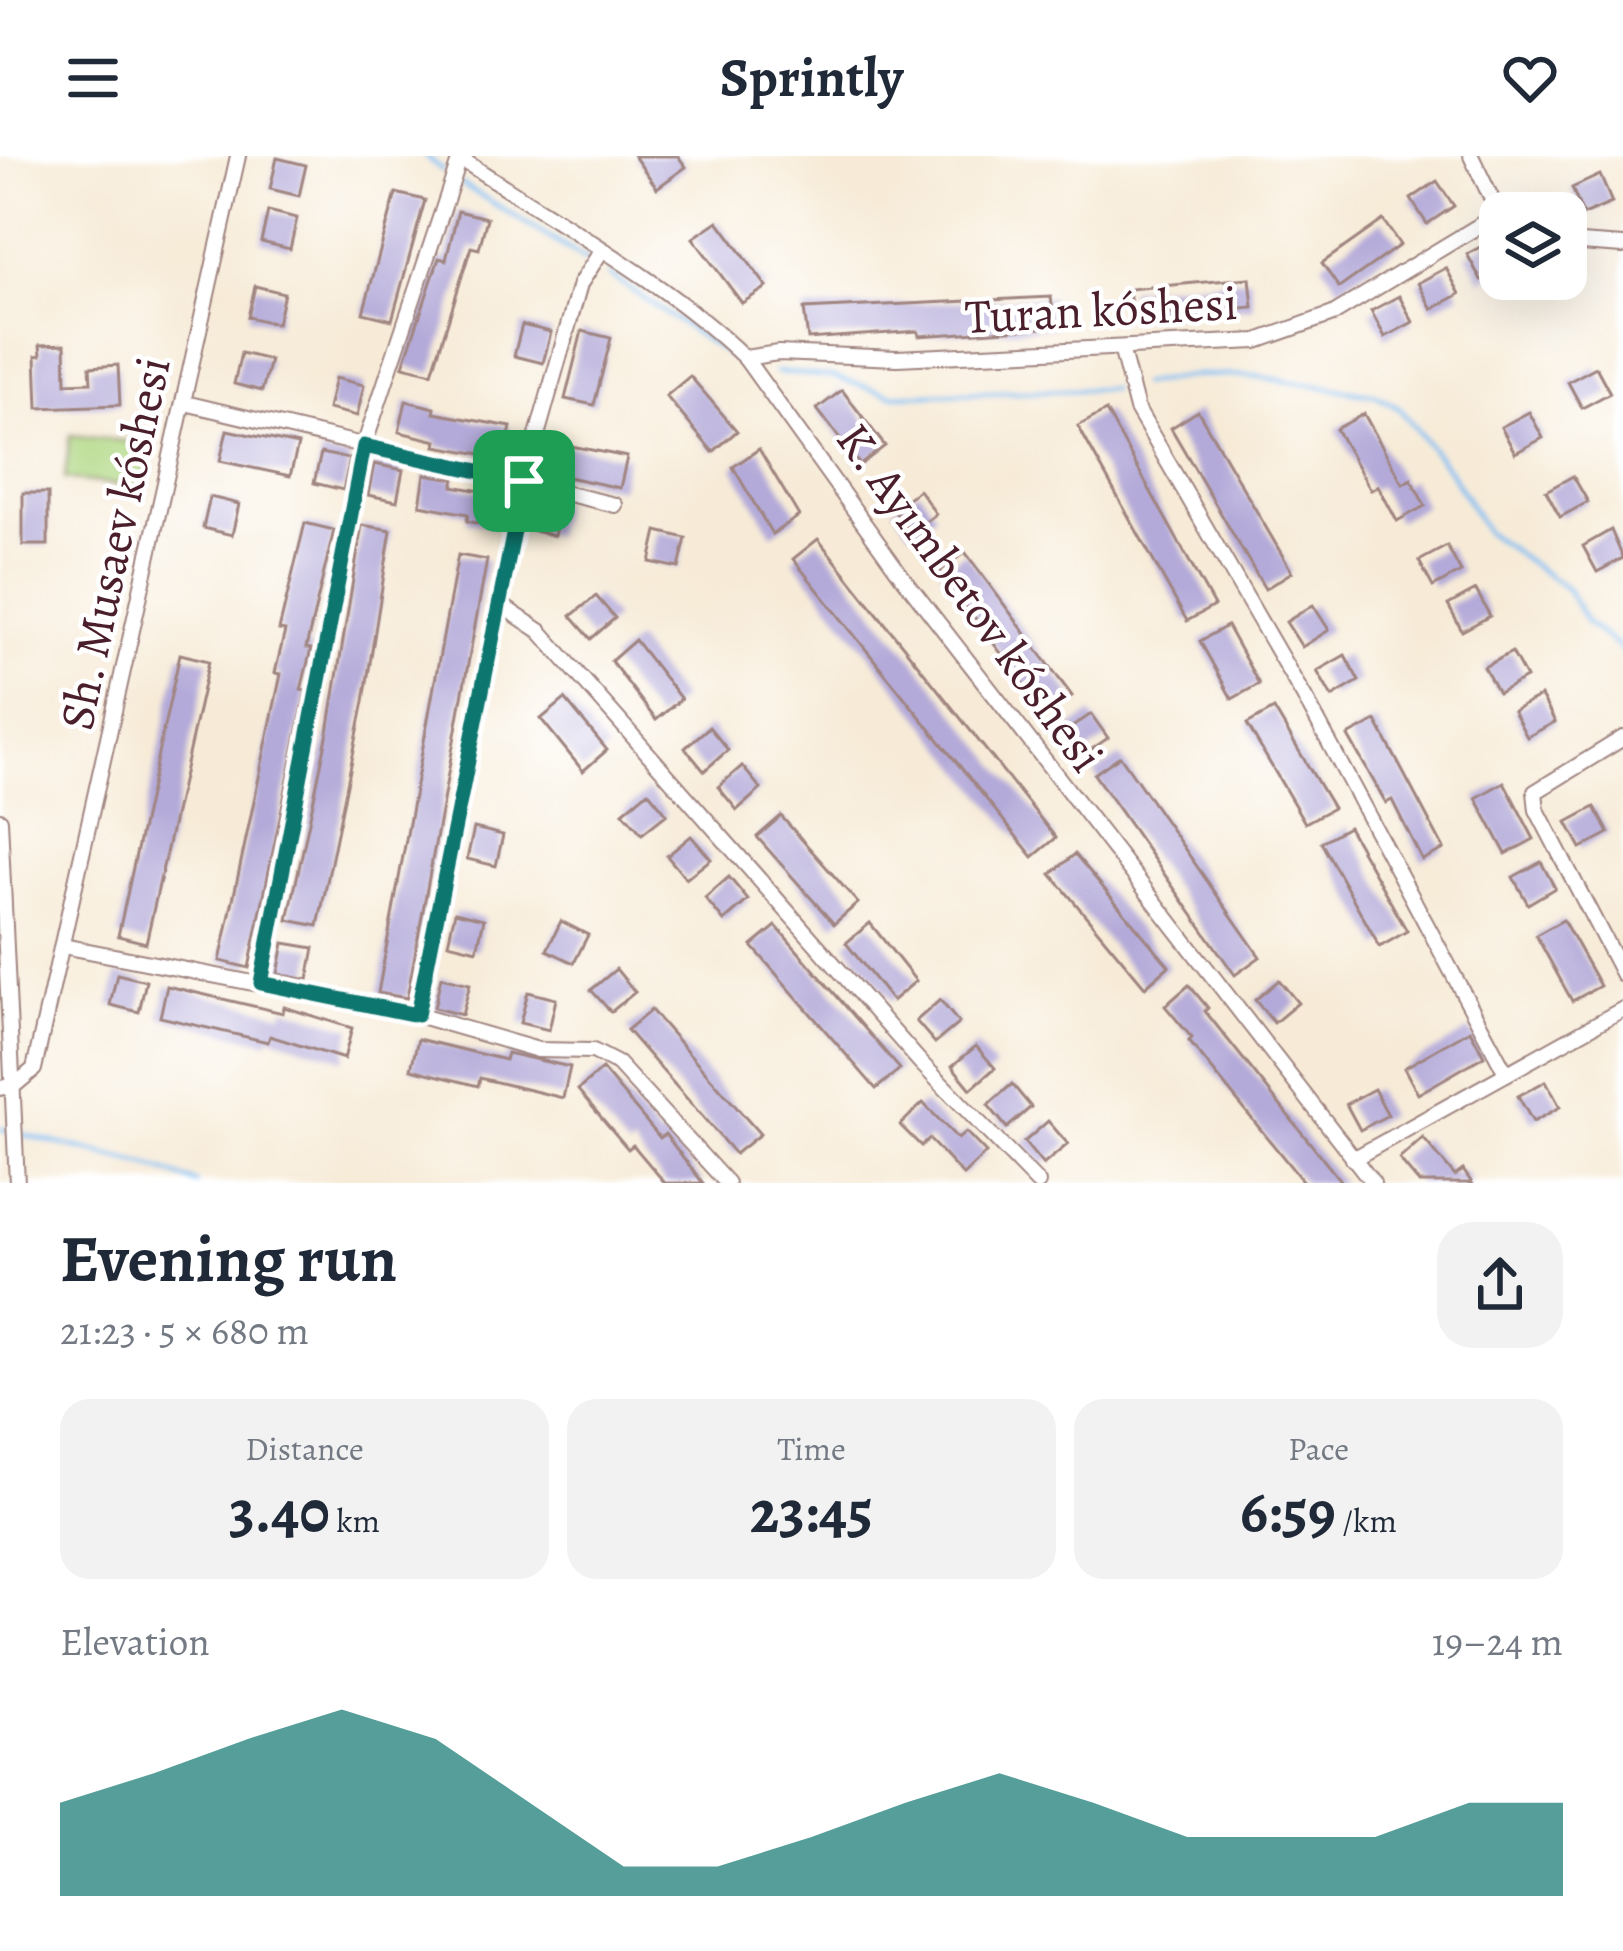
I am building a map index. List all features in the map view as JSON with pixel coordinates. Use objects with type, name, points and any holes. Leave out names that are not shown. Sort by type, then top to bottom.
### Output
[{"type":"street","name":"Sh. Musaev kóshesi","points":[[10,1091],[34,1070],[238,156]]},
{"type":"street","points":[[1471,156],[1489,192]]},
{"type":"street","points":[[261,983],[364,446],[458,157]]},
{"type":"street","name":"K. Ayımbetov kóshesi","points":[[458,157],[602,250],[718,332],[745,358],[901,575],[1373,1183]]},
{"type":"street","name":"Turan kóshesi","points":[[745,358],[778,353],[897,358],[1257,341],[1333,314],[1479,225]]},
{"type":"street","points":[[1587,243],[1623,246]]},
{"type":"street","points":[[417,1015],[524,481],[580,284],[602,250]]},
{"type":"street","points":[[1121,348],[1137,409],[1310,707],[1506,1073]]},
{"type":"street","points":[[185,403],[614,505]]},
{"type":"street","points":[[497,603],[540,632],[921,1063],[1038,1183]]},
{"type":"street","points":[[1623,738],[1534,792],[1537,810],[1623,975]]},
{"type":"street","points":[[0,820],[17,1183]]},
{"type":"street","points":[[63,946],[417,1015],[538,1050],[593,1051],[606,1058],[728,1183]]},
{"type":"street","points":[[1353,1159],[1623,1010]]},
{"type":"green space","points":[[70,435],[150,444],[145,488],[65,479]]},
{"type":"building","points":[[634,156],[678,156],[686,167],[657,188]]},
{"type":"building","points":[[277,158],[306,165],[299,196],[270,189]]},
{"type":"building","points":[[1600,175],[1612,203],[1587,213],[1587,192],[1572,188]]},
{"type":"building","points":[[1437,181],[1454,206],[1427,224],[1411,199]]},
{"type":"building","points":[[396,193],[425,200],[392,320],[363,313]]},
{"type":"building","points":[[268,211],[297,218],[290,249],[261,242]]},
{"type":"building","points":[[458,211],[487,218],[479,249],[471,247],[432,373],[403,366],[439,258],[446,260]]},
{"type":"building","points":[[1383,220],[1400,245],[1339,288],[1322,263]]},
{"type":"building","points":[[718,221],[767,287],[742,303],[693,238]]},
{"type":"building","points":[[1479,248],[1479,276],[1467,254]]},
{"type":"building","points":[[1446,268],[1460,294],[1432,309],[1418,283]]},
{"type":"building","points":[[1250,278],[1253,307],[1132,318],[1129,289]]},
{"type":"building","points":[[255,286],[284,293],[277,324],[248,317]]},
{"type":"building","points":[[1399,296],[1413,322],[1385,337],[1371,311]]},
{"type":"building","points":[[1051,297],[1055,327],[919,336],[918,331],[808,339],[804,309]]},
{"type":"building","points":[[522,325],[551,332],[543,363],[514,356]]},
{"type":"building","points":[[582,331],[611,338],[594,405],[565,399]]},
{"type":"building","points":[[65,344],[66,383],[91,382],[90,367],[118,365],[120,405],[38,408],[36,356],[41,355],[40,345]]},
{"type":"building","points":[[241,353],[270,360],[262,391],[234,384]]},
{"type":"building","points":[[1596,367],[1610,393],[1582,408],[1568,382]]},
{"type":"building","points":[[690,376],[737,431],[713,452],[666,396]]},
{"type":"building","points":[[335,378],[364,385],[357,416],[328,409]]},
{"type":"building","points":[[842,390],[885,446],[860,465],[817,409]]},
{"type":"building","points":[[406,401],[435,408],[434,413],[511,427],[504,458],[436,446],[437,441],[399,432]]},
{"type":"building","points":[[1106,411],[1214,606],[1187,621],[1078,426]]},
{"type":"building","points":[[1198,411],[1292,572],[1265,589],[1171,428]]},
{"type":"building","points":[[1529,412],[1543,438],[1515,453],[1501,427]]},
{"type":"building","points":[[1364,414],[1403,484],[1411,479],[1425,506],[1397,521],[1378,486],[1371,490],[1336,429]]},
{"type":"building","points":[[227,430],[298,445],[290,476],[220,461]]},
{"type":"building","points":[[556,443],[627,457],[620,488],[549,473]]},
{"type":"building","points":[[759,449],[799,516],[772,534],[733,467]]},
{"type":"building","points":[[321,453],[350,459],[343,490],[314,483]]},
{"type":"building","points":[[374,464],[403,470],[397,501],[368,495]]},
{"type":"building","points":[[425,474],[455,479],[453,486],[502,495],[496,527],[467,521],[468,514],[420,505]]},
{"type":"building","points":[[1573,476],[1588,502],[1560,517],[1546,491]]},
{"type":"building","points":[[919,490],[936,514],[911,533],[893,509]]},
{"type":"building","points":[[23,493],[48,493],[48,545],[23,545]]},
{"type":"building","points":[[210,497],[239,504],[232,535],[203,528]]},
{"type":"building","points":[[533,498],[561,505],[554,536],[526,529]]},
{"type":"building","points":[[305,523],[334,530],[306,648],[311,649],[301,690],[306,691],[249,968],[220,961],[281,674],[275,673],[285,631],[279,630]]},
{"type":"building","points":[[362,525],[391,530],[364,701],[318,926],[288,920],[328,732]]},
{"type":"building","points":[[1611,530],[1623,558],[1597,572],[1583,546]]},
{"type":"building","points":[[657,531],[686,538],[679,568],[650,562]]},
{"type":"building","points":[[818,539],[1056,838],[1033,857],[793,559]]},
{"type":"building","points":[[1447,546],[1461,572],[1433,587],[1419,561]]},
{"type":"building","points":[[965,552],[1072,696],[1046,714],[940,571]]},
{"type":"building","points":[[458,555],[487,560],[407,998],[378,993]]},
{"type":"building","points":[[1476,590],[1490,616],[1462,631],[1448,605]]},
{"type":"building","points":[[596,596],[615,618],[591,639],[571,616]]},
{"type":"building","points":[[1313,605],[1329,630],[1302,647],[1286,622]]},
{"type":"building","points":[[1227,626],[1259,684],[1232,699],[1200,641]]},
{"type":"building","points":[[635,640],[681,699],[656,720],[611,661]]},
{"type":"building","points":[[1512,652],[1526,678],[1498,693],[1484,667]]},
{"type":"building","points":[[180,654],[209,661],[146,943],[118,936]]},
{"type":"building","points":[[1345,655],[1359,681],[1332,697],[1317,671]]},
{"type":"building","points":[[1541,696],[1555,722],[1527,737],[1513,711]]},
{"type":"building","points":[[565,699],[607,750],[583,771],[541,719]]},
{"type":"building","points":[[1274,709],[1333,808],[1305,823],[1247,724]]},
{"type":"building","points":[[1091,714],[1108,738],[1082,756],[1065,732]]},
{"type":"building","points":[[1376,721],[1444,849],[1422,860],[1392,800],[1386,803],[1348,736]]},
{"type":"building","points":[[709,727],[728,750],[704,771],[685,748]]},
{"type":"building","points":[[1120,756],[1260,957],[1235,975],[1094,774]]},
{"type":"building","points":[[742,766],[761,789],[737,810],[718,787]]},
{"type":"building","points":[[1504,782],[1534,839],[1506,854],[1476,798]]},
{"type":"building","points":[[648,791],[667,814],[642,834],[623,812]]},
{"type":"building","points":[[1595,807],[1609,833],[1581,848],[1567,822]]},
{"type":"building","points":[[781,816],[858,903],[834,924],[757,837]]},
{"type":"building","points":[[1348,827],[1407,931],[1380,947],[1321,842]]},
{"type":"building","points":[[474,828],[503,835],[496,866],[467,859]]},
{"type":"building","points":[[691,836],[711,859],[686,879],[667,856]]},
{"type":"building","points":[[1075,854],[1169,966],[1145,987],[1051,874]]},
{"type":"building","points":[[1541,862],[1555,888],[1528,904],[1513,877]]},
{"type":"building","points":[[729,877],[748,900],[724,921],[705,898]]},
{"type":"building","points":[[455,912],[484,919],[477,950],[448,943]]},
{"type":"building","points":[[1563,920],[1600,986],[1572,1001],[1536,935]]},
{"type":"building","points":[[561,921],[588,935],[574,963],[547,950]]},
{"type":"building","points":[[870,923],[916,981],[892,1001],[846,943]]},
{"type":"building","points":[[776,926],[900,1069],[876,1089],[752,946]]},
{"type":"building","points":[[284,943],[314,948],[308,980],[278,974]]},
{"type":"building","points":[[616,969],[635,992],[611,1012],[591,990]]},
{"type":"building","points":[[117,974],[146,981],[139,1012],[110,1005]]},
{"type":"building","points":[[441,977],[470,984],[462,1015],[434,1008]]},
{"type":"building","points":[[1279,980],[1298,1003],[1274,1023],[1255,1000]]},
{"type":"building","points":[[1189,985],[1342,1183],[1304,1183],[1189,1041],[1192,1038],[1165,1006]]},
{"type":"building","points":[[167,986],[283,1013],[284,1007],[352,1028],[344,1059],[270,1036],[268,1042],[160,1017]]},
{"type":"building","points":[[528,992],[556,999],[549,1030],[520,1023]]},
{"type":"building","points":[[940,1000],[959,1023],[935,1043],[916,1021]]},
{"type":"building","points":[[651,1010],[760,1134],[735,1154],[627,1030]]},
{"type":"building","points":[[1470,1030],[1484,1056],[1418,1094],[1404,1068]]},
{"type":"building","points":[[418,1039],[505,1060],[507,1053],[570,1067],[563,1098],[480,1078],[478,1086],[411,1069]]},
{"type":"building","points":[[976,1046],[995,1068],[971,1089],[952,1066]]},
{"type":"building","points":[[602,1069],[660,1138],[665,1134],[703,1183],[665,1183],[633,1145],[628,1149],[578,1090]]},
{"type":"building","points":[[1546,1081],[1560,1107],[1533,1122],[1518,1096]]},
{"type":"building","points":[[1012,1084],[1031,1107],[1007,1128],[988,1105]]},
{"type":"building","points":[[1374,1089],[1388,1115],[1360,1130],[1346,1104]]},
{"type":"building","points":[[923,1103],[958,1139],[966,1132],[986,1153],[963,1175],[929,1139],[921,1146],[900,1125]]},
{"type":"building","points":[[1048,1121],[1068,1144],[1043,1165],[1024,1142]]},
{"type":"building","points":[[1423,1138],[1455,1176],[1463,1170],[1472,1183],[1419,1183],[1399,1159]]},
{"type":"waterway","points":[[426,156],[442,170]]},
{"type":"waterway","points":[[462,184],[586,260]]},
{"type":"waterway","points":[[609,275],[732,358]]},
{"type":"waterway","points":[[776,372],[834,377],[892,395],[1111,389]]},
{"type":"waterway","points":[[1141,384],[1198,375],[1254,376],[1376,395],[1400,409],[1451,473],[1485,531],[1568,590],[1586,622],[1623,651]]},
{"type":"waterway","points":[[0,1129],[147,1165],[197,1183]]},
{"type":"route","points":[[364,446],[524,481],[417,1015],[261,983],[364,446]]}]
